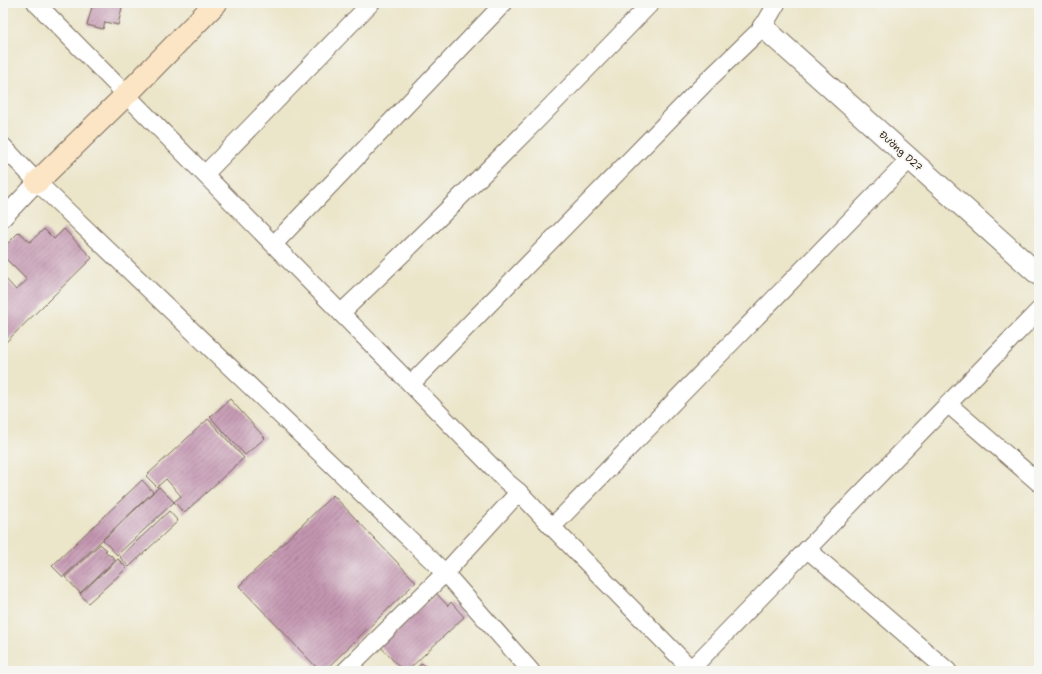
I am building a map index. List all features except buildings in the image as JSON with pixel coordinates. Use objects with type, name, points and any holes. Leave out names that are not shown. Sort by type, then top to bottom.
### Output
[{"type":"main road","points":[[37,182],[126,95],[216,3]]},
{"type":"street","points":[[36,3],[507,482],[519,492],[692,670],[1039,310]]},
{"type":"street","points":[[205,174],[371,3]]},
{"type":"street","points":[[274,244],[504,3]]},
{"type":"street","points":[[341,313],[443,214],[651,3]]},
{"type":"street","points":[[411,384],[709,78],[763,27],[777,3]]},
{"type":"street","name":"Đường D27","points":[[763,27],[1039,275]]},
{"type":"street","points":[[3,146],[37,182],[445,573],[531,671]]},
{"type":"street","points":[[552,527],[910,159]]},
{"type":"street","points":[[3,218],[37,182]]},
{"type":"street","points":[[948,404],[1039,483]]},
{"type":"street","points":[[345,671],[445,573],[519,492]]},
{"type":"street","points":[[807,549],[948,671]]}]
